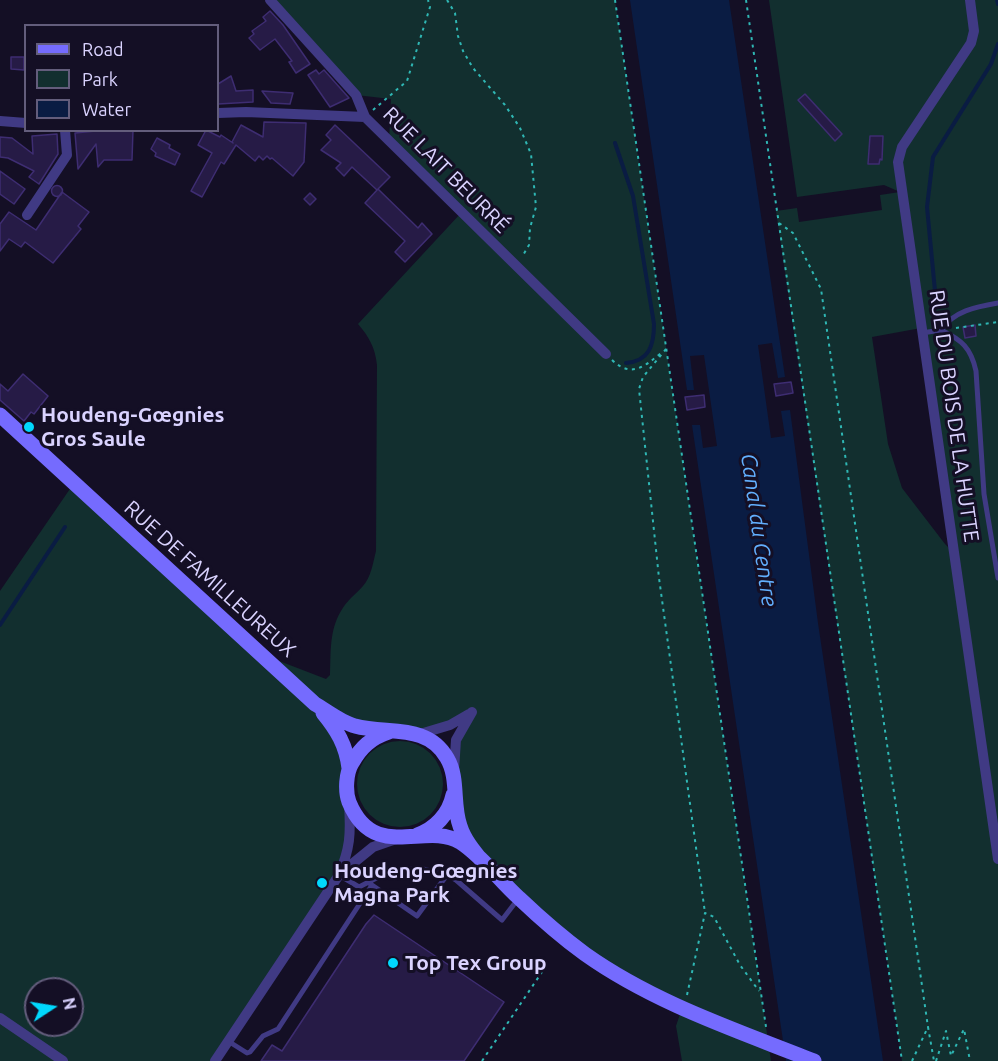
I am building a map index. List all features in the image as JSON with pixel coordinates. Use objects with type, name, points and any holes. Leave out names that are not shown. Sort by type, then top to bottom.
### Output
[{"type":"street","points":[[270,0],[356,95],[365,117]]},
{"type":"street","name":"RUE DU BOIS DE LA HUTTE","points":[[970,0],[974,31],[972,44],[902,147],[898,162],[998,859]]},
{"type":"street","name":"RUE LAIT BEURRÉ","points":[[219,113],[365,117],[606,354]]},
{"type":"street","points":[[0,121],[24,123]]},
{"type":"street","points":[[27,215],[67,155],[65,132]]},
{"type":"street","name":"RUE DE FAMILLEUREUX","points":[[0,416],[315,704],[353,726],[420,734]]},
{"type":"street","points":[[215,1061],[339,875],[348,853],[349,768],[346,750],[337,730],[315,704]]},
{"type":"street","points":[[339,875],[373,847],[425,832],[437,824],[446,813],[454,783],[456,740],[472,712],[450,726],[420,734]]},
{"type":"street","points":[[349,768],[361,748],[378,736],[391,732]]},
{"type":"street","points":[[420,734],[435,743],[447,758],[454,783],[459,825],[466,841],[482,861]]},
{"type":"street","points":[[348,799],[368,828],[382,835],[404,838],[442,837],[459,842],[482,861],[519,898],[584,953],[652,995],[814,1061]]},
{"type":"street","points":[[0,1018],[63,1061]]},
{"type":"lane","points":[[940,330],[948,320],[961,312],[998,303]]},
{"type":"lane","points":[[922,333],[940,330],[957,338],[972,356],[976,371],[984,494],[998,578]]},
{"type":"lane","points":[[339,875],[359,887],[370,884],[394,869],[423,869],[447,875],[502,920],[519,898]]},
{"type":"lane","points":[[370,884],[417,916],[447,875]]},
{"type":"lane","points":[[228,1041],[247,1053],[263,1036],[278,1029],[370,884]]},
{"type":"path","points":[[365,117],[407,81],[430,7],[428,0]]},
{"type":"path","points":[[447,0],[455,13],[458,36],[472,68],[506,105],[520,128],[531,154],[536,207],[530,228],[529,245],[516,268]]},
{"type":"path","points":[[615,0],[761,993],[740,965],[714,917],[705,913]]},
{"type":"path","points":[[746,0],[902,1061]]},
{"type":"path","points":[[778,222],[793,233],[821,289],[928,1027],[935,1061]]},
{"type":"path","points":[[940,330],[998,322]]},
{"type":"path","points":[[606,354],[620,367],[629,370],[639,368],[666,349]]},
{"type":"path","points":[[666,349],[643,377],[639,389],[659,578],[705,913],[686,1000],[682,1008]]},
{"type":"path","points":[[482,1061],[542,972],[542,959]]},
{"type":"path","points":[[912,1061],[928,1027]]},
{"type":"path","points":[[935,1061],[946,1032],[951,1056],[964,1029],[970,1061]]},
{"type":"green space","points":[[270,0],[615,0],[771,1061],[682,1061],[676,1026],[682,1008],[584,953],[466,841],[454,789],[463,725],[391,732],[317,705],[346,750],[348,853],[215,1061],[0,1061],[0,591],[74,483],[261,654],[326,679],[330,675],[334,626],[346,604],[366,582],[376,551],[377,365],[371,343],[358,324],[461,213],[389,141],[391,99],[356,95]]},
{"type":"green space","points":[[769,0],[998,0],[998,1061],[902,1061],[776,211],[797,208],[799,222],[882,210],[880,195],[900,192],[884,185],[797,197]],"holes":[[[921,328],[953,552],[902,488],[888,444],[872,337]]]},
{"type":"green space","points":[[400,741],[424,748],[436,760],[443,784],[436,808],[424,820],[400,827],[376,820],[364,808],[357,784],[364,760],[376,748]]},
{"type":"water","name":"Canal du Centre","points":[[630,0],[729,0],[785,377],[778,378],[772,343],[758,345],[771,438],[785,436],[781,411],[790,410],[818,623],[883,1061],[786,1061],[692,425],[700,425],[703,448],[717,446],[704,355],[690,356],[694,390],[687,390]]},
{"type":"building","points":[[270,11],[283,25],[310,64],[296,73],[289,62],[292,61],[275,39],[260,50],[249,38],[254,34],[252,31],[266,21],[263,17]]},
{"type":"building","points":[[11,57],[24,57],[24,70],[11,69]]},
{"type":"building","points":[[316,70],[319,74],[324,70],[349,98],[330,107],[308,75]]},
{"type":"building","points":[[231,76],[236,91],[253,90],[253,102],[219,104],[219,83]]},
{"type":"building","points":[[262,91],[293,93],[290,104],[271,103]]},
{"type":"building","points":[[805,94],[842,134],[835,141],[798,100]]},
{"type":"building","points":[[264,122],[306,123],[304,162],[293,176],[272,158],[267,156],[263,160],[259,156],[255,161],[236,145],[224,164],[221,162],[202,197],[191,191],[212,153],[198,145],[205,132],[220,137],[221,135],[233,143],[241,125],[263,137]]},
{"type":"building","points":[[335,125],[390,177],[377,190],[352,167],[344,176],[336,168],[341,163],[321,150],[331,140],[326,135]]},
{"type":"building","points":[[133,132],[132,160],[104,160],[98,167],[96,144],[78,169],[75,133]]},
{"type":"building","points":[[57,134],[58,154],[39,184],[29,177],[34,171],[8,158],[0,157],[0,137],[12,138],[33,154],[32,136]]},
{"type":"building","points":[[870,136],[883,136],[882,160],[880,159],[879,164],[868,164]]},
{"type":"building","points":[[157,138],[180,154],[175,165],[155,156],[156,153],[151,149]]},
{"type":"building","points":[[0,171],[25,189],[14,204],[0,194]]},
{"type":"building","points":[[57,186],[61,187],[61,195],[57,196],[53,195],[52,191],[53,187]]},
{"type":"building","points":[[378,189],[418,228],[422,223],[432,234],[405,262],[395,252],[405,241],[365,203]]},
{"type":"building","points":[[62,192],[89,212],[78,226],[81,229],[53,263],[25,242],[21,247],[9,239],[0,251],[0,224],[9,212],[36,230]]},
{"type":"building","points":[[310,193],[316,199],[310,205],[304,199]]},
{"type":"building","points":[[975,325],[976,336],[965,338],[963,327]]},
{"type":"building","points":[[23,374],[48,396],[34,414],[31,412],[24,421],[0,400],[0,384],[8,391]]},
{"type":"building","points":[[791,382],[793,393],[776,396],[774,384]]},
{"type":"building","points":[[704,395],[705,407],[687,410],[685,397]]},
{"type":"building","name":"Top Tex Group","points":[[374,915],[504,1002],[464,1061],[261,1061],[272,1045],[282,1051]]},
{"type":"waterway","points":[[997,0],[998,4]]},
{"type":"waterway","points":[[935,291],[927,207],[933,157],[991,64],[998,44]]},
{"type":"waterway","points":[[615,143],[633,196],[654,324],[649,351],[640,359],[626,363]]},
{"type":"waterway","points":[[0,625],[65,527]]},
{"type":"place","name":"Houdeng-Gœgnies Gros Saule","points":[[29,427]]},
{"type":"place","name":"Houdeng-Gœgnies Magna Park","points":[[322,883]]},
{"type":"place","name":"Top Tex Group","points":[[393,963]]}]
